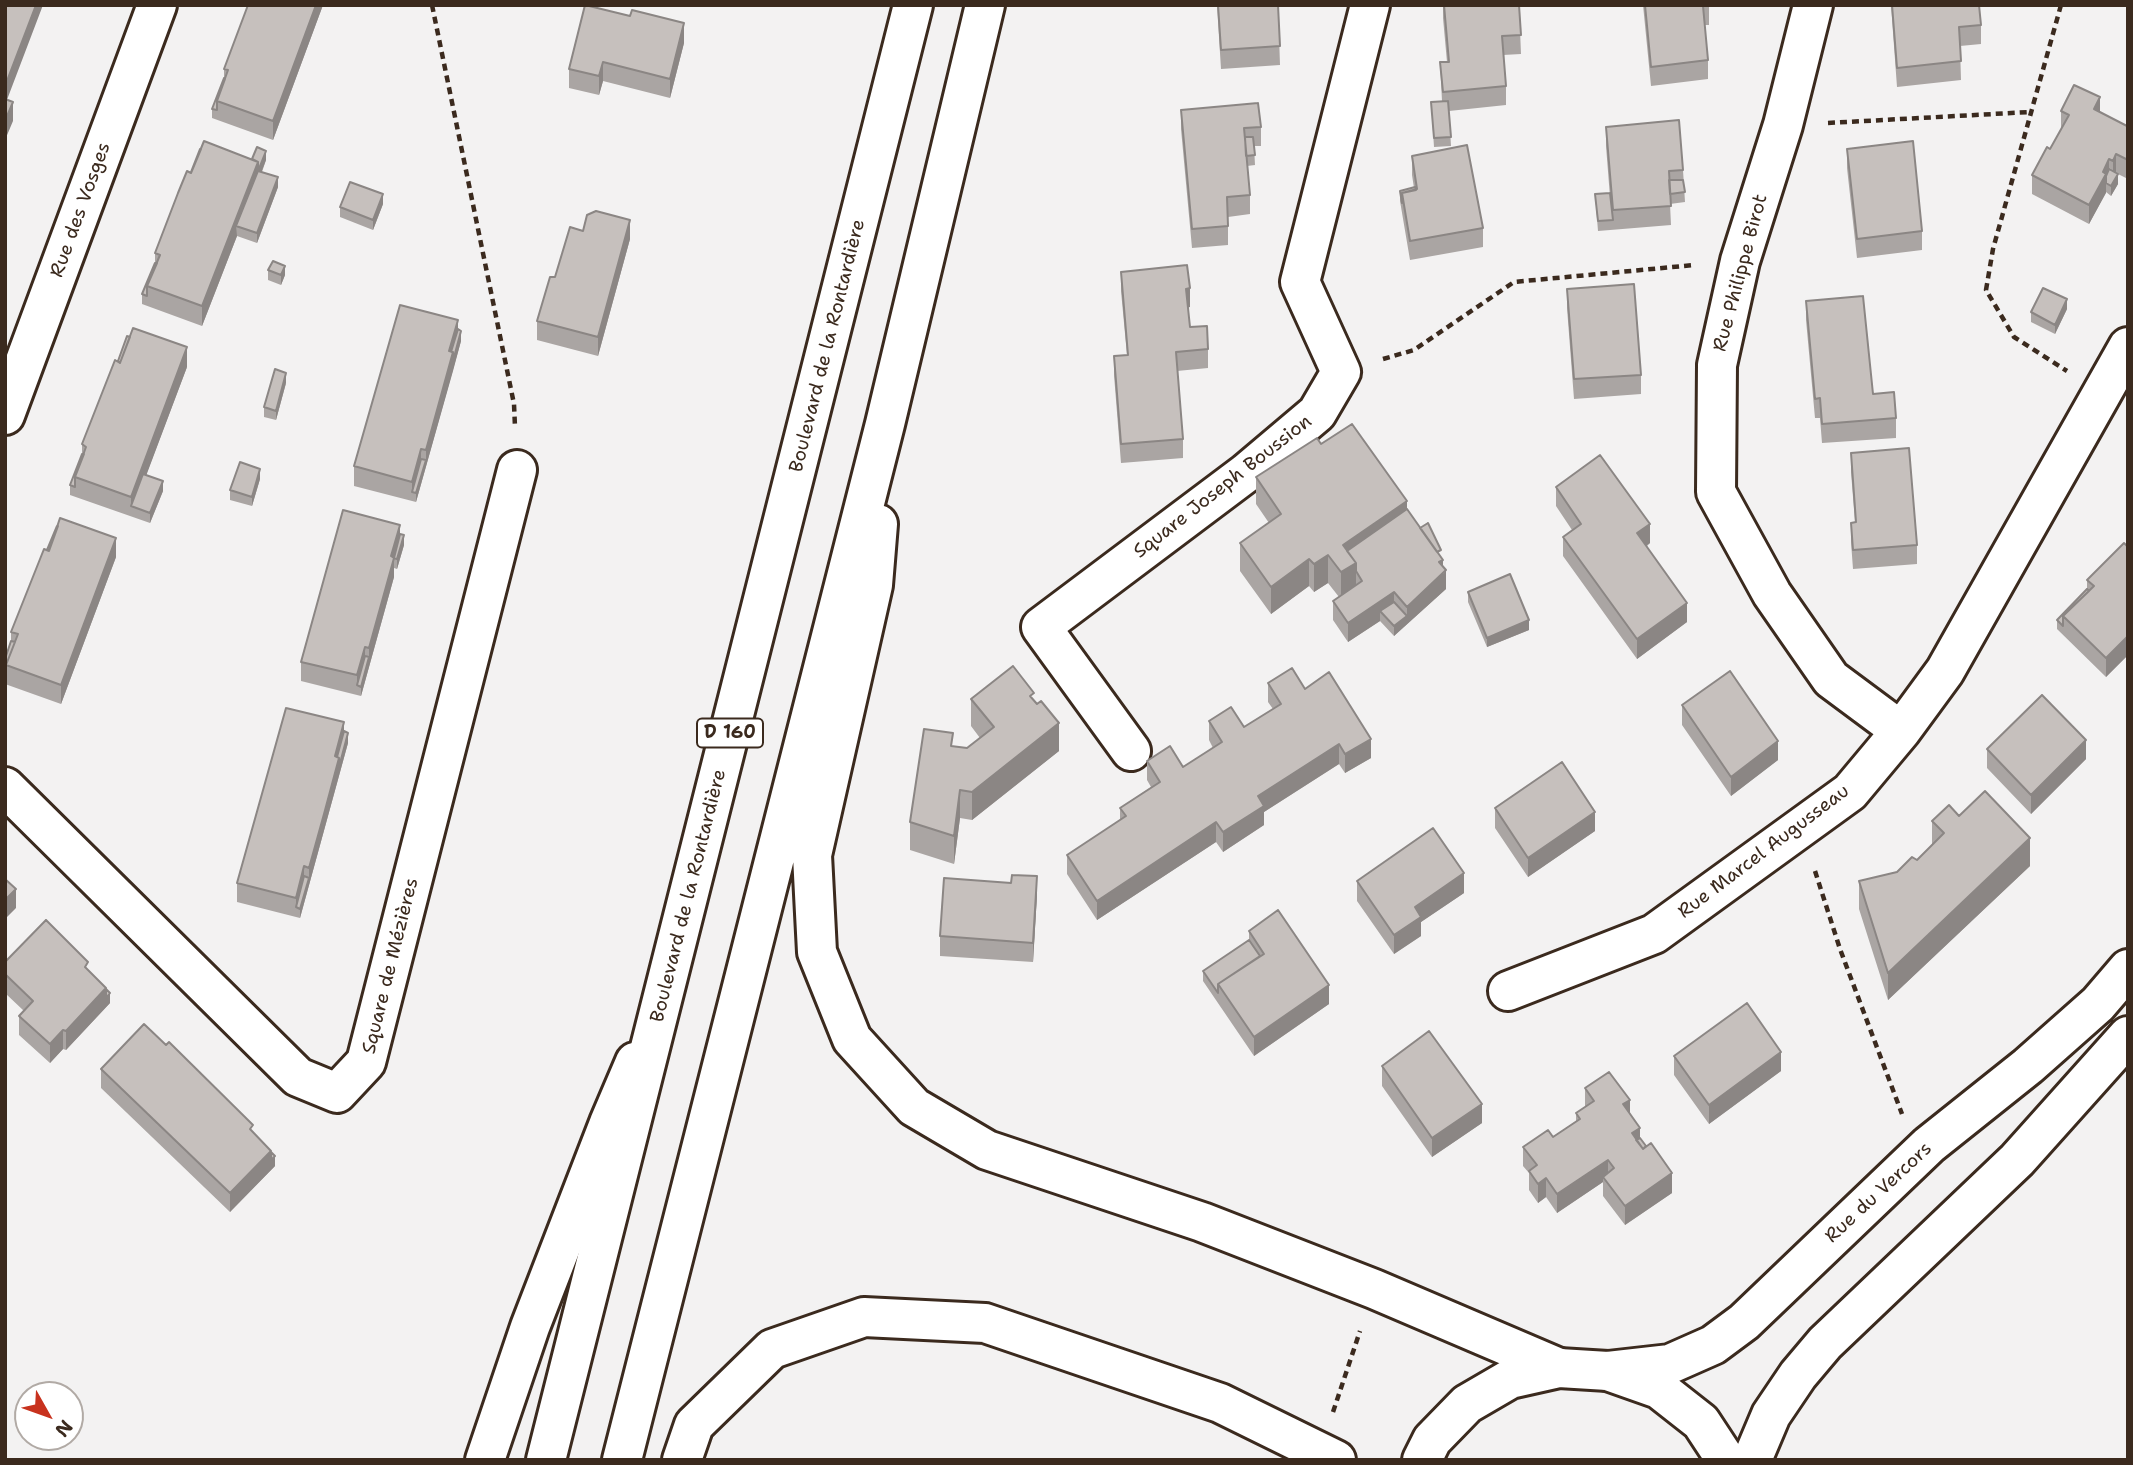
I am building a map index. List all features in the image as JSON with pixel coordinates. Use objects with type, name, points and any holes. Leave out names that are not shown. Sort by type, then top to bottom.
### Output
[{"type":"street","name":"Rue des Vosges","points":[[5,415],[157,5]]},
{"type":"street","name":"Boulevard de la Rontardière","points":[[546,1460],[913,5]]},
{"type":"street","points":[[622,1460],[885,424],[985,5]]},
{"type":"street","points":[[1341,372],[1300,282],[1370,5]]},
{"type":"street","name":"Rue Philippe Birot","points":[[1813,5],[1783,125],[1740,261],[1717,365],[1716,492],[1772,594],[1832,679],[1901,731]]},
{"type":"street","name":"Rue Marcel Augusseau","points":[[1508,991],[1654,933],[1850,792],[1901,731],[1945,671],[2128,347]]},
{"type":"street","name":"Square Joseph Boussion","points":[[1131,751],[1041,627],[1246,473],[1317,414],[1341,372]]},
{"type":"street","points":[[885,424],[873,585],[812,855],[817,952],[852,1039],[914,1107],[987,1150],[1202,1222],[1374,1289],[1559,1368]]},
{"type":"street","name":"Square de Mézières","points":[[5,787],[298,1077],[337,1093],[366,1062],[517,470]]},
{"type":"street","name":"Rue du Vercors","points":[[1608,1371],[1670,1364],[1713,1345],[1744,1322],[1929,1145],[2028,1066],[2098,1004],[2128,969]]},
{"type":"street","points":[[485,1460],[530,1327],[609,1123],[665,993]]},
{"type":"street","points":[[1752,1460],[1770,1415],[1825,1343],[2017,1160],[2128,1036]]},
{"type":"street","points":[[682,1460],[694,1425],[772,1349],[864,1317],[985,1323],[1220,1403],[1328,1455]]},
{"type":"street","points":[[1422,1460],[1432,1440],[1467,1404],[1510,1380],[1559,1368],[1608,1371],[1659,1389],[1701,1422],[1726,1460]]},
{"type":"path","points":[[432,5],[514,404],[517,470]]},
{"type":"path","points":[[2061,5],[1993,249],[1986,290],[2014,337],[2065,370],[2108,383]]},
{"type":"path","points":[[1783,125],[2030,112]]},
{"type":"path","points":[[1341,372],[1413,350],[1514,282],[1740,261]]},
{"type":"path","points":[[1800,828],[1840,949],[1906,1124]]},
{"type":"path","points":[[1328,1455],[1374,1289]]},
{"type":"building","points":[[5,5],[36,5],[5,86]]},
{"type":"building","points":[[248,5],[316,5],[273,121],[217,101],[228,70],[224,69]]},
{"type":"building","points":[[585,5],[630,16],[632,10],[684,23],[670,79],[603,62],[599,76],[569,69]]},
{"type":"building","points":[[1218,5],[1278,5],[1280,46],[1221,50]]},
{"type":"building","points":[[1444,5],[1519,5],[1521,35],[1502,36],[1506,86],[1443,92],[1440,62],[1449,62]]},
{"type":"building","points":[[1645,5],[1709,5],[1703,6],[1708,60],[1651,67]]},
{"type":"building","points":[[1892,5],[1979,5],[1981,25],[1959,27],[1961,61],[1897,68]]},
{"type":"building","points":[[224,78],[217,110],[212,109]]},
{"type":"building","points":[[2074,85],[2100,97],[2094,109],[2127,126],[2128,124],[2128,160],[2116,154],[2113,161],[2109,159],[2103,172],[2106,174],[2089,205],[2032,175],[2069,115],[2061,111]]},
{"type":"building","points":[[5,99],[13,102],[5,121]]},
{"type":"building","points":[[1448,101],[1451,137],[1434,138],[1431,102]]},
{"type":"building","points":[[1258,103],[1261,127],[1244,128],[1250,195],[1227,197],[1228,226],[1192,229],[1181,110]]},
{"type":"building","points":[[1679,120],[1683,170],[1669,171],[1671,206],[1613,210],[1606,127]]},
{"type":"building","points":[[1245,137],[1253,137],[1255,155],[1246,156]]},
{"type":"building","points":[[204,141],[258,162],[202,306],[147,286],[160,255],[155,253],[178,193],[187,171],[191,173]]},
{"type":"building","points":[[1913,141],[1922,231],[1857,239],[1847,149]]},
{"type":"building","points":[[1467,145],[1483,228],[1410,241],[1402,193],[1417,189],[1412,156]]},
{"type":"building","points":[[257,147],[266,151],[258,171],[258,162],[252,159]]},
{"type":"building","points":[[2109,169],[2118,174],[2111,186],[2106,183]]},
{"type":"building","points":[[258,171],[278,177],[257,233],[236,226]]},
{"type":"building","points":[[1669,180],[1683,180],[1685,192],[1670,194]]},
{"type":"building","points":[[350,182],[383,194],[373,220],[340,207]]},
{"type":"building","points":[[1415,187],[1416,190],[1402,193],[1402,203],[1400,191]]},
{"type":"building","points":[[1610,193],[1613,220],[1598,221],[1595,194]]},
{"type":"building","points":[[596,211],[630,220],[598,337],[537,321],[550,277],[555,277],[570,227],[583,231],[587,215]]},
{"type":"building","points":[[273,261],[285,266],[281,275],[268,270]]},
{"type":"building","points":[[155,263],[147,286],[147,296],[142,294]]},
{"type":"building","points":[[1187,265],[1190,288],[1186,289],[1190,327],[1207,326],[1208,349],[1176,352],[1183,439],[1121,444],[1114,356],[1128,355],[1121,272]]},
{"type":"building","points":[[1634,284],[1641,375],[1574,379],[1567,289]]},
{"type":"building","points":[[2043,288],[2067,299],[2055,325],[2031,312]]},
{"type":"building","points":[[1863,296],[1873,394],[1894,392],[1896,418],[1822,424],[1820,398],[1815,399],[1806,301]]},
{"type":"building","points":[[400,305],[458,320],[449,351],[453,352],[426,450],[421,449],[412,482],[354,466]]},
{"type":"building","points":[[133,328],[187,347],[131,497],[75,477],[86,447],[82,444],[115,360],[120,363]]},
{"type":"building","points":[[458,329],[461,331],[453,361],[451,352]]},
{"type":"building","points":[[127,336],[130,337],[120,363],[118,361]]},
{"type":"building","points":[[275,369],[286,373],[276,411],[264,407]]},
{"type":"building","points":[[1352,424],[1407,501],[1343,545],[1356,563],[1341,572],[1328,555],[1314,564],[1309,559],[1271,587],[1240,543],[1281,514],[1256,477],[1317,438],[1321,444]]},
{"type":"building","points":[[1909,448],[1917,545],[1853,550],[1851,523],[1856,522],[1851,453]]},
{"type":"building","points":[[82,454],[75,477],[75,487],[70,485]]},
{"type":"building","points":[[1600,455],[1650,524],[1637,533],[1687,603],[1637,639],[1563,537],[1581,524],[1556,487]]},
{"type":"building","points":[[421,459],[426,460],[416,493],[412,492]]},
{"type":"building","points":[[240,462],[260,469],[252,497],[230,490]]},
{"type":"building","points":[[143,474],[163,481],[150,513],[131,506]]},
{"type":"building","points":[[1407,509],[1443,560],[1439,562],[1446,570],[1407,607],[1394,592],[1348,623],[1333,601],[1362,581],[1356,571],[1356,563],[1347,551]]},
{"type":"building","points":[[343,510],[400,525],[391,556],[394,558],[369,648],[365,647],[357,675],[301,662]]},
{"type":"building","points":[[60,518],[116,538],[61,685],[6,665],[18,634],[11,632],[44,549],[49,551]]},
{"type":"building","points":[[1428,523],[1441,550],[1437,552],[1420,528]]},
{"type":"building","points":[[58,526],[49,551],[47,550]]},
{"type":"building","points":[[400,534],[404,535],[397,559],[394,558]]},
{"type":"building","points":[[2124,543],[2128,547],[2128,636],[2106,658],[2063,616],[2094,586],[2087,580]]},
{"type":"building","points":[[1510,574],[1529,620],[1487,638],[1468,592]]},
{"type":"building","points":[[2087,589],[2089,591],[2063,616],[2063,626],[2057,620]]},
{"type":"building","points":[[1394,602],[1407,616],[1394,626],[1380,611]]},
{"type":"building","points":[[11,641],[15,642],[6,665],[6,675],[5,659]]},
{"type":"building","points":[[365,656],[369,657],[361,687],[357,685]]},
{"type":"building","points":[[1013,666],[1034,693],[1030,696],[1037,704],[1041,701],[1059,723],[972,792],[960,790],[954,836],[910,822],[924,729],[953,733],[951,746],[967,748],[994,727],[971,699]]},
{"type":"building","points":[[1292,668],[1305,689],[1329,672],[1371,739],[1345,754],[1339,744],[1258,796],[1264,806],[1223,832],[1216,822],[1097,901],[1067,855],[1126,816],[1120,808],[1160,782],[1147,761],[1170,746],[1183,767],[1222,742],[1209,721],[1231,707],[1244,727],[1281,704],[1268,683]]},
{"type":"building","points":[[1730,671],[1778,741],[1731,777],[1682,705]]},
{"type":"building","points":[[2042,695],[2086,740],[2031,795],[1987,749]]},
{"type":"building","points":[[286,708],[344,722],[335,756],[339,758],[324,814],[309,868],[304,866],[296,898],[237,883]]},
{"type":"building","points":[[344,731],[348,733],[339,767],[337,757]]},
{"type":"building","points":[[1562,762],[1595,812],[1528,858],[1495,808]]},
{"type":"building","points":[[1985,791],[2030,838],[1888,973],[1859,881],[1897,872],[1912,857],[1917,860],[1944,833],[1932,821],[1949,805],[1959,816]]},
{"type":"building","points":[[1433,828],[1464,873],[1415,907],[1421,917],[1394,935],[1357,881]]},
{"type":"building","points":[[1012,875],[1037,876],[1033,943],[940,936],[944,878],[1011,883]]},
{"type":"building","points":[[304,876],[309,878],[300,909],[296,907]]},
{"type":"building","points":[[5,879],[16,889],[5,900]]},
{"type":"building","points":[[1278,910],[1329,985],[1254,1037],[1218,984],[1264,954],[1249,931]]},
{"type":"building","points":[[46,920],[88,962],[85,967],[106,988],[66,1031],[63,1030],[50,1044],[19,1016],[33,1001],[5,974],[5,962]]},
{"type":"building","points":[[1249,940],[1260,956],[1218,984],[1218,993],[1203,971]]},
{"type":"building","points":[[1747,1003],[1781,1052],[1709,1105],[1674,1056]]},
{"type":"building","points":[[144,1024],[166,1045],[169,1042],[253,1125],[250,1129],[271,1151],[230,1193],[101,1069]]},
{"type":"building","points":[[1429,1031],[1482,1104],[1432,1138],[1382,1066]]},
{"type":"building","points":[[1609,1072],[1630,1100],[1623,1104],[1640,1128],[1632,1133],[1643,1149],[1651,1143],[1672,1173],[1625,1206],[1603,1177],[1614,1168],[1608,1160],[1557,1194],[1546,1178],[1538,1184],[1529,1171],[1537,1165],[1523,1147],[1548,1130],[1553,1137],[1580,1119],[1576,1113],[1594,1101],[1585,1088]]},
{"type":"building","points":[[1640,1138],[1646,1146],[1643,1149],[1636,1140]]}]
